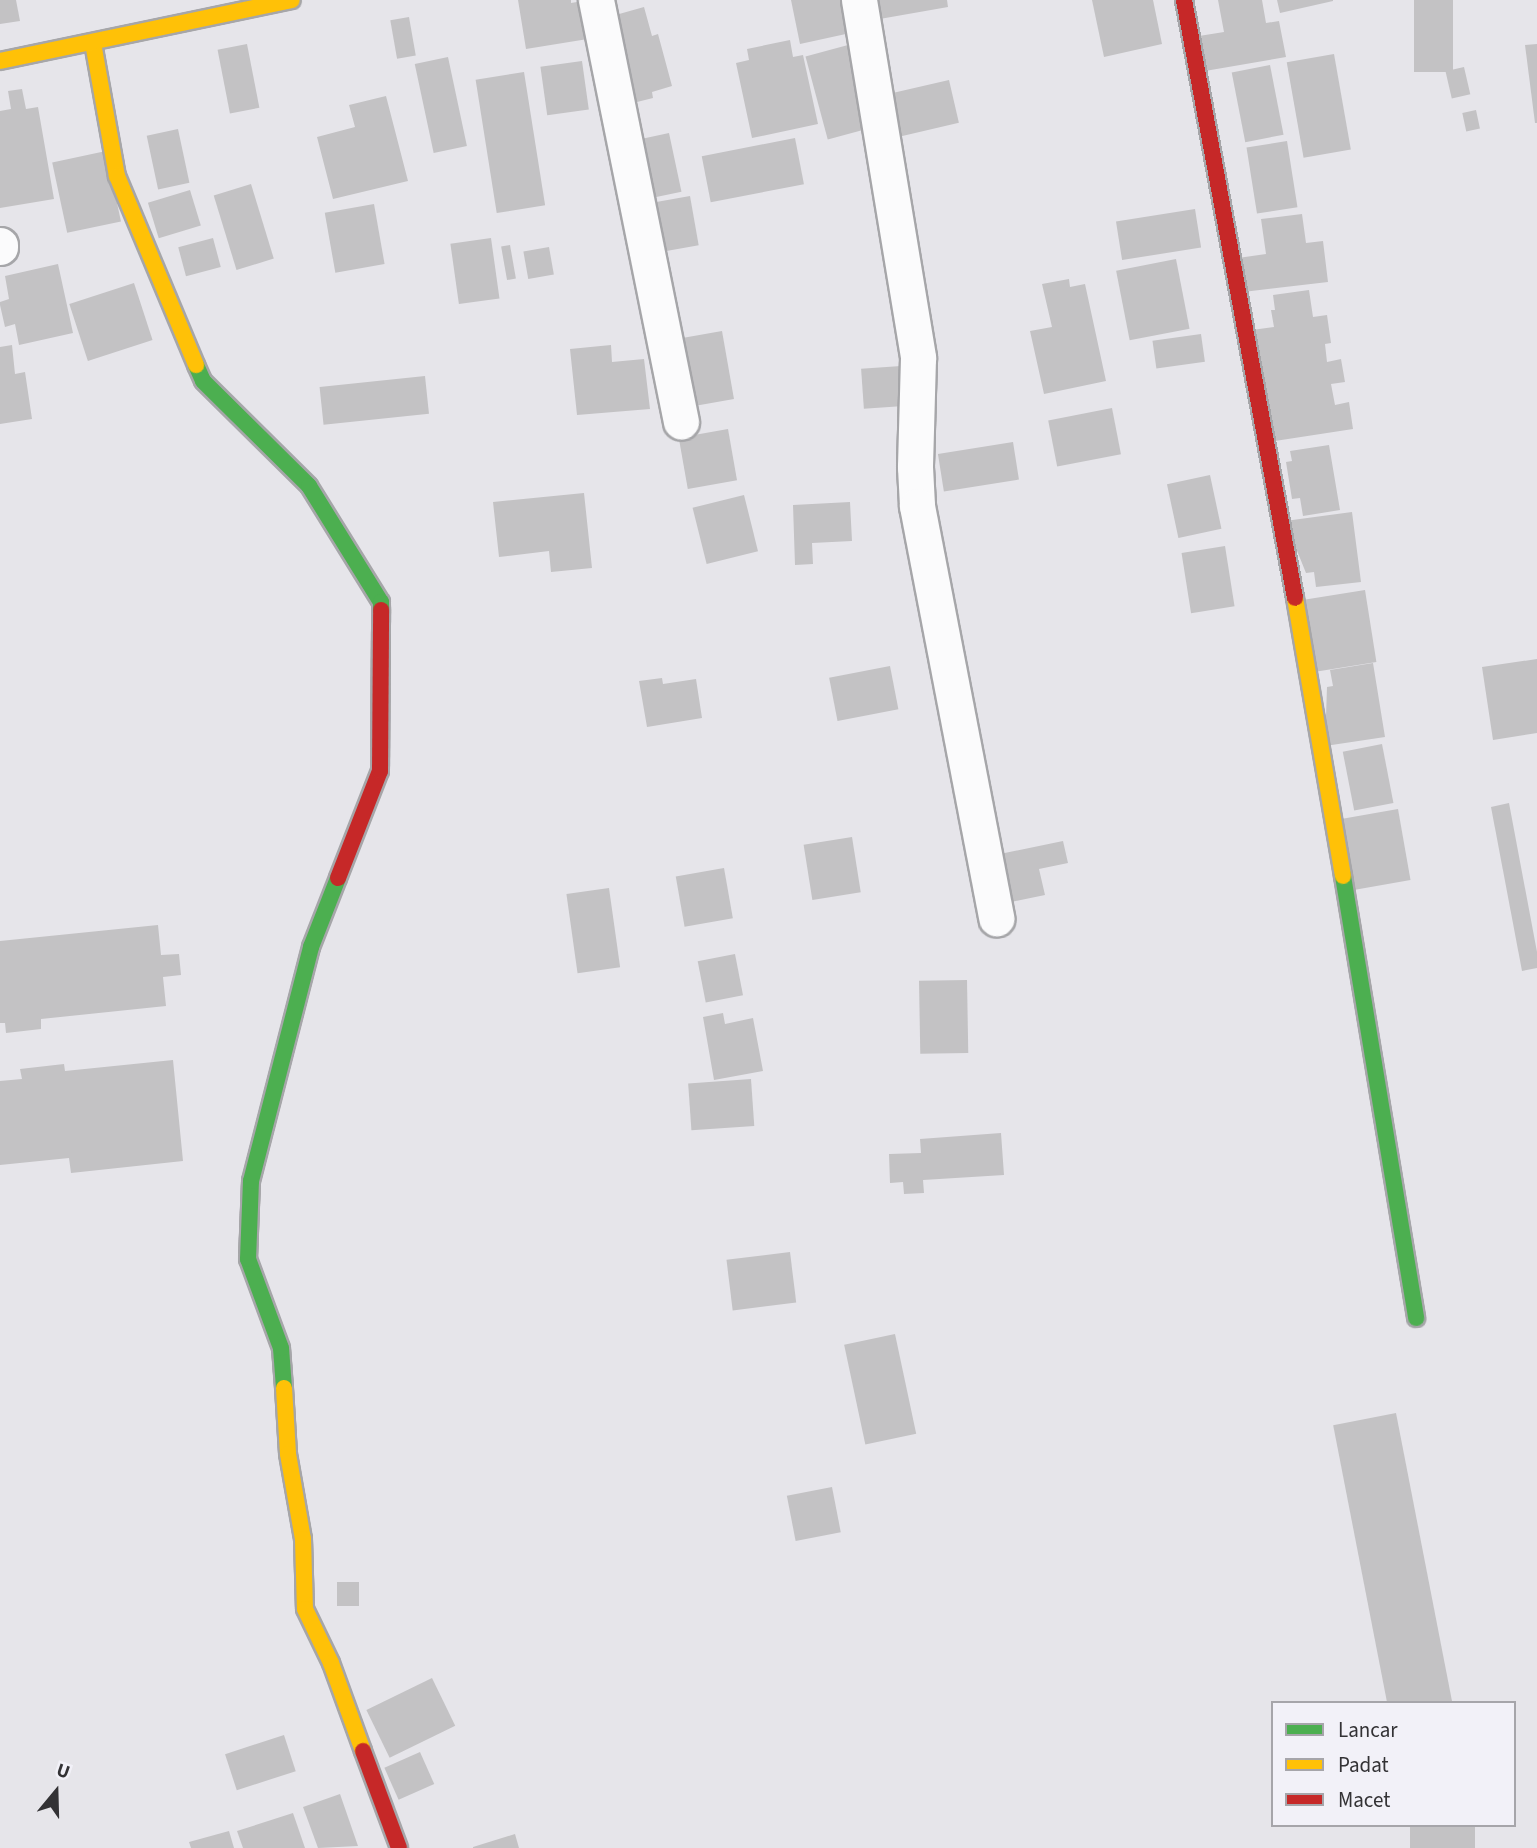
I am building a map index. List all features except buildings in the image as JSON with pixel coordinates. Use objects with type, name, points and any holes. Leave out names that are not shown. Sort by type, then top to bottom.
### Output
[{"type":"street","points":[[0,61],[292,0]]},
{"type":"street","points":[[597,0],[681,422]]},
{"type":"street","points":[[859,0],[918,358],[915,467],[917,506],[996,918]]},
{"type":"street","points":[[1184,0],[1313,695],[1416,1318]]},
{"type":"street","points":[[93,43],[117,176],[203,381],[309,486],[381,602],[380,771],[312,947],[251,1181],[248,1259],[281,1348],[288,1454],[303,1539],[305,1609],[331,1663],[399,1848]]},
{"type":"traffic: fast","points":[[196,365],[203,381],[309,486],[381,602],[381,610]]},
{"type":"traffic: fast","points":[[1343,876],[1416,1318]]},
{"type":"traffic: fast","points":[[284,1388],[281,1348],[248,1259],[251,1181],[311,947],[338,878]]},
{"type":"traffic: slow","points":[[0,61],[292,0]]},
{"type":"traffic: slow","points":[[93,43],[117,176],[196,365]]},
{"type":"traffic: slow","points":[[1295,598],[1343,876]]},
{"type":"traffic: slow","points":[[284,1388],[288,1454],[303,1539],[305,1609],[331,1663],[363,1751]]},
{"type":"traffic: jam","points":[[1184,0],[1295,598]]},
{"type":"traffic: jam","points":[[338,878],[380,771],[381,610]]},
{"type":"traffic: jam","points":[[363,1751],[399,1848]]}]
